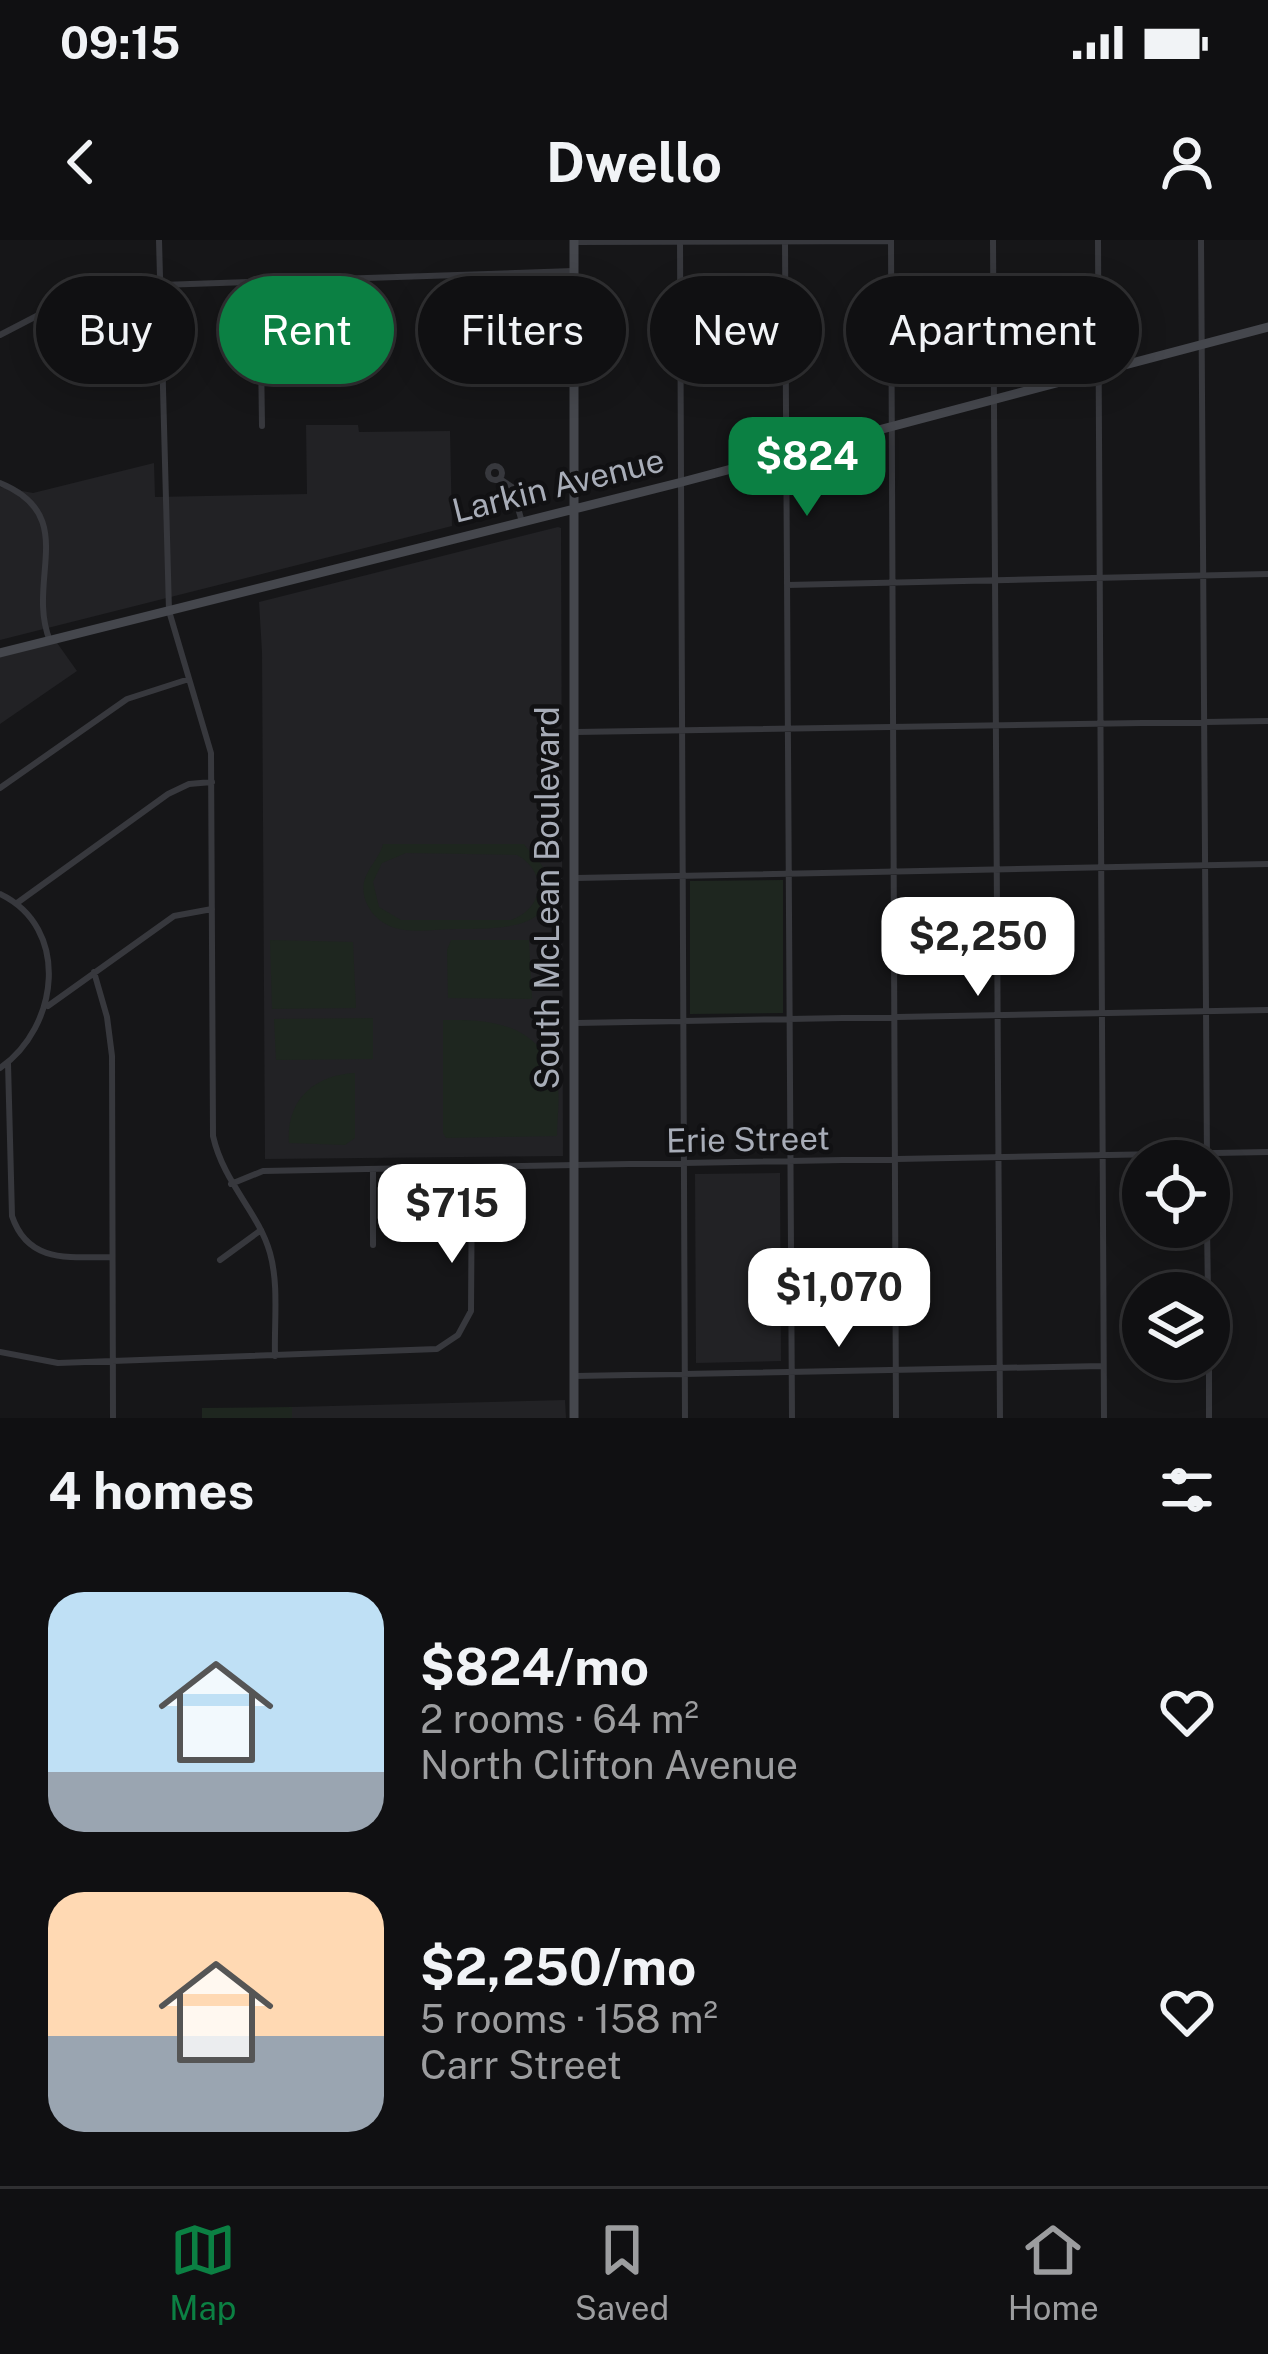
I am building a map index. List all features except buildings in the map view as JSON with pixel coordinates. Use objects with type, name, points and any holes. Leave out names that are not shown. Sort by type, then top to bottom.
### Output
[{"type":"main road","name":"South McLean Boulevard","points":[[574,241],[574,1418]]},
{"type":"main road","name":"Larkin Avenue","points":[[1139,362],[1268,327]]},
{"type":"main road","name":"Larkin Avenue","points":[[0,653],[1053,384]]},
{"type":"street","points":[[159,240],[160,276]]},
{"type":"street","points":[[574,241],[891,240],[896,1418]]},
{"type":"street","points":[[993,240],[1000,1418]]},
{"type":"street","points":[[1098,240],[1098,276]]},
{"type":"street","points":[[1202,240],[1207,1140]]},
{"type":"street","points":[[680,241],[685,1418]]},
{"type":"street","points":[[785,242],[791,1418]]},
{"type":"street","points":[[394,277],[574,271]]},
{"type":"street","points":[[0,335],[36,316]]},
{"type":"street","points":[[163,384],[169,611],[206,729],[212,782],[213,1136],[219,1162],[261,1231],[272,1266],[275,1356]]},
{"type":"street","points":[[261,384],[262,426]]},
{"type":"street","points":[[1099,384],[1104,1418]]},
{"type":"street","points":[[500,479],[512,487],[522,521]]},
{"type":"street","points":[[0,483],[27,498],[45,525],[47,554],[40,595],[50,641]]},
{"type":"street","points":[[787,585],[1268,574]]},
{"type":"street","points":[[0,788],[127,699],[189,679]]},
{"type":"street","points":[[573,732],[1268,721]]},
{"type":"street","points":[[17,903],[168,794],[189,784],[212,782]]},
{"type":"street","points":[[574,878],[1268,864]]},
{"type":"street","points":[[0,894],[35,922],[46,950],[50,984],[45,1008]]},
{"type":"street","points":[[111,1256],[52,1256],[32,1248],[18,1232],[12,1216],[4,1065],[45,1008],[174,916],[212,909]]},
{"type":"street","points":[[94,973],[112,1056],[113,1418]]},
{"type":"street","points":[[575,1023],[1268,1010]]},
{"type":"street","name":"Erie Street","points":[[1230,1156],[1268,1152]]},
{"type":"street","name":"Erie Street","points":[[231,1184],[262,1172],[1122,1156]]},
{"type":"street","points":[[0,1352],[45,1362],[407,1353],[449,1344],[471,1312],[472,1168]]},
{"type":"street","points":[[373,1169],[373,1245]]},
{"type":"street","points":[[220,1259],[261,1231]]},
{"type":"street","points":[[575,1376],[1103,1366]]},
{"type":"street","points":[[1209,1380],[1209,1418]]},
{"type":"shaded area","points":[[306,425],[358,425],[359,432],[450,431],[452,526],[0,640],[0,487],[33,493],[154,463],[155,497],[307,494]]},
{"type":"shaded area","points":[[558,527],[563,1156],[265,1159],[259,602]]},
{"type":"shaded area","points":[[55,640],[77,671],[0,724],[0,654]]},
{"type":"shaded area","points":[[383,844],[524,844],[545,872],[549,892],[545,906],[536,916],[506,927],[416,931],[392,927],[374,914],[364,893],[366,877]],"holes":[[[406,853],[517,855],[534,871],[538,889],[530,907],[511,920],[401,920],[379,907],[373,882],[382,863]]]},
{"type":"shaded area","points":[[783,880],[783,1013],[690,1014],[690,881]]},
{"type":"shaded area","points":[[270,940],[353,942],[356,1008],[272,1009]]},
{"type":"shaded area","points":[[451,940],[529,940],[532,999],[448,998]]},
{"type":"shaded area","points":[[373,1018],[373,1059],[276,1060],[274,1019]]},
{"type":"shaded area","points":[[443,1020],[495,1023],[537,1045],[556,1077],[557,1136],[446,1138]]},
{"type":"shaded area","points":[[355,1073],[355,1138],[345,1145],[289,1143],[292,1115],[305,1093],[327,1079]]},
{"type":"shaded area","points":[[780,1173],[781,1361],[696,1363],[695,1174]]},
{"type":"shaded area","points":[[565,1400],[566,1418],[292,1418],[292,1407]]},
{"type":"shaded area","points":[[292,1407],[292,1418],[202,1418],[202,1408]]}]
